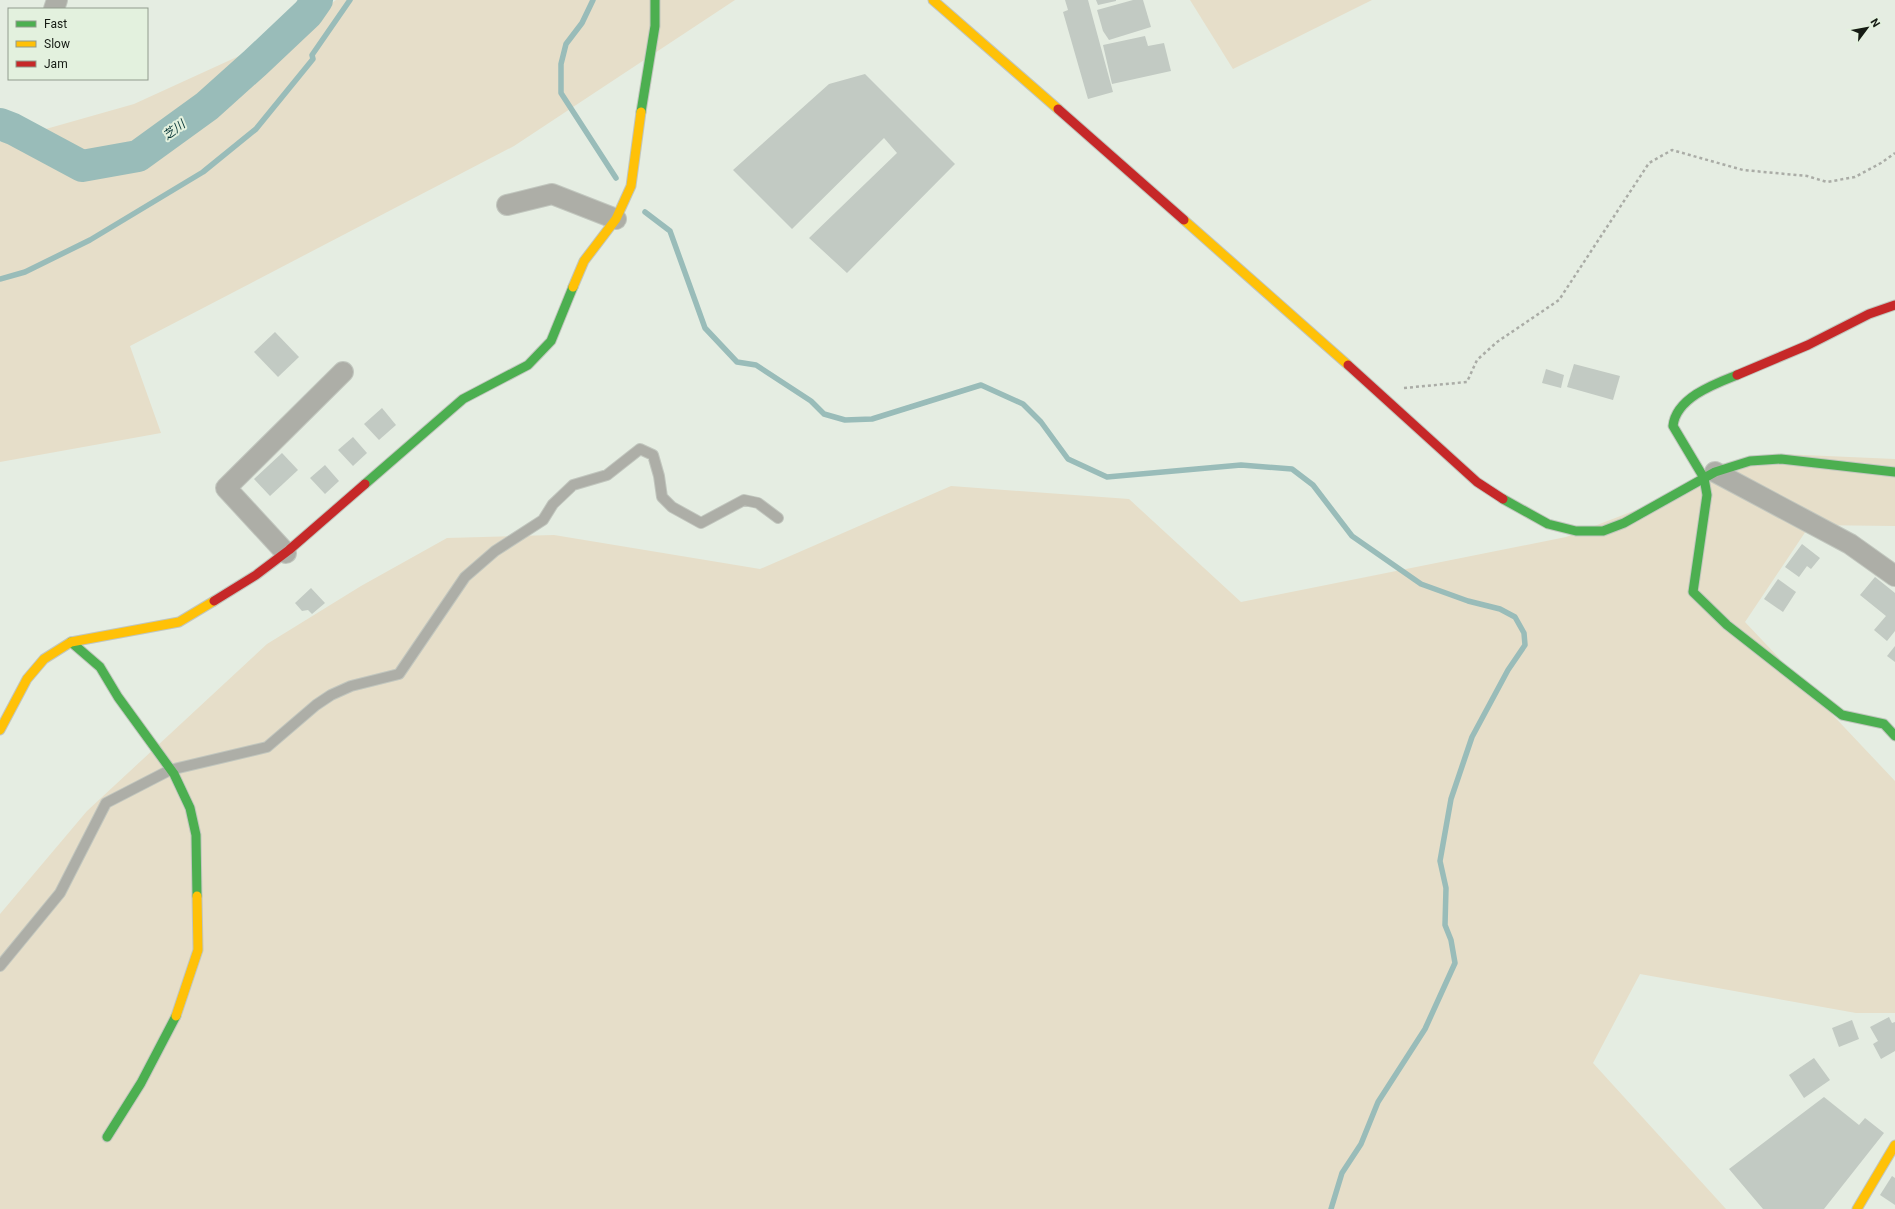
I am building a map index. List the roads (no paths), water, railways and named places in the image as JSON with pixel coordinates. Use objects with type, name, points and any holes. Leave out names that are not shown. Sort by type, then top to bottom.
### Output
[{"type":"street","points":[[0,730],[27,679],[44,659],[71,642],[136,628],[179,622],[256,575],[286,553],[463,399],[528,365],[551,341],[584,261],[616,219],[631,186],[647,69],[655,26],[655,0]]},
{"type":"street","points":[[933,0],[1378,390],[1477,482],[1514,506],[1548,524],[1576,531],[1603,531],[1624,523],[1710,475],[1750,461],[1781,459],[1895,472]]},
{"type":"street","points":[[507,205],[552,194],[616,219]]},
{"type":"street","points":[[1895,305],[1870,314],[1808,345],[1708,387],[1688,402],[1674,417],[1673,426],[1710,475],[1850,544],[1895,576]]},
{"type":"street","points":[[286,553],[226,488],[343,372]]},
{"type":"street","points":[[1710,475],[1694,592],[1727,624],[1842,715],[1884,724],[1895,736]]},
{"type":"street","points":[[71,642],[100,667],[118,697],[170,770],[190,808],[196,835],[198,950],[177,1014],[141,1083],[108,1137]]},
{"type":"street","points":[[1857,1209],[1895,1145]]},
{"type":"lane","points":[[0,966],[60,893],[106,803],[170,770],[267,747],[316,705],[331,695],[350,686],[399,674],[465,577],[495,551],[543,520],[553,504],[573,485],[607,474],[640,448],[653,455],[659,476],[662,497],[672,507],[701,523],[744,500],[758,503],[778,518]]},
{"type":"waterway","name":"芝川","points":[[0,124],[13,129],[82,166],[138,156],[207,106],[308,13],[317,0]]},
{"type":"waterway","points":[[0,279],[25,272],[90,240],[203,172],[256,129],[313,59],[312,55],[350,0]]},
{"type":"waterway","points":[[593,0],[582,23],[566,44],[561,64],[561,93],[616,178]]},
{"type":"waterway","points":[[645,212],[670,231],[705,328],[737,362],[756,365],[811,401],[824,414],[845,420],[872,419],[981,385],[1023,404],[1041,422],[1068,459],[1107,477],[1241,465],[1292,469],[1313,485],[1352,536],[1421,584],[1468,601],[1500,609],[1515,617],[1524,633],[1525,645],[1508,670],[1472,737],[1451,799],[1440,861],[1446,888],[1445,925],[1451,940],[1455,963],[1425,1029],[1378,1102],[1361,1144],[1342,1173],[1331,1209]]}]
